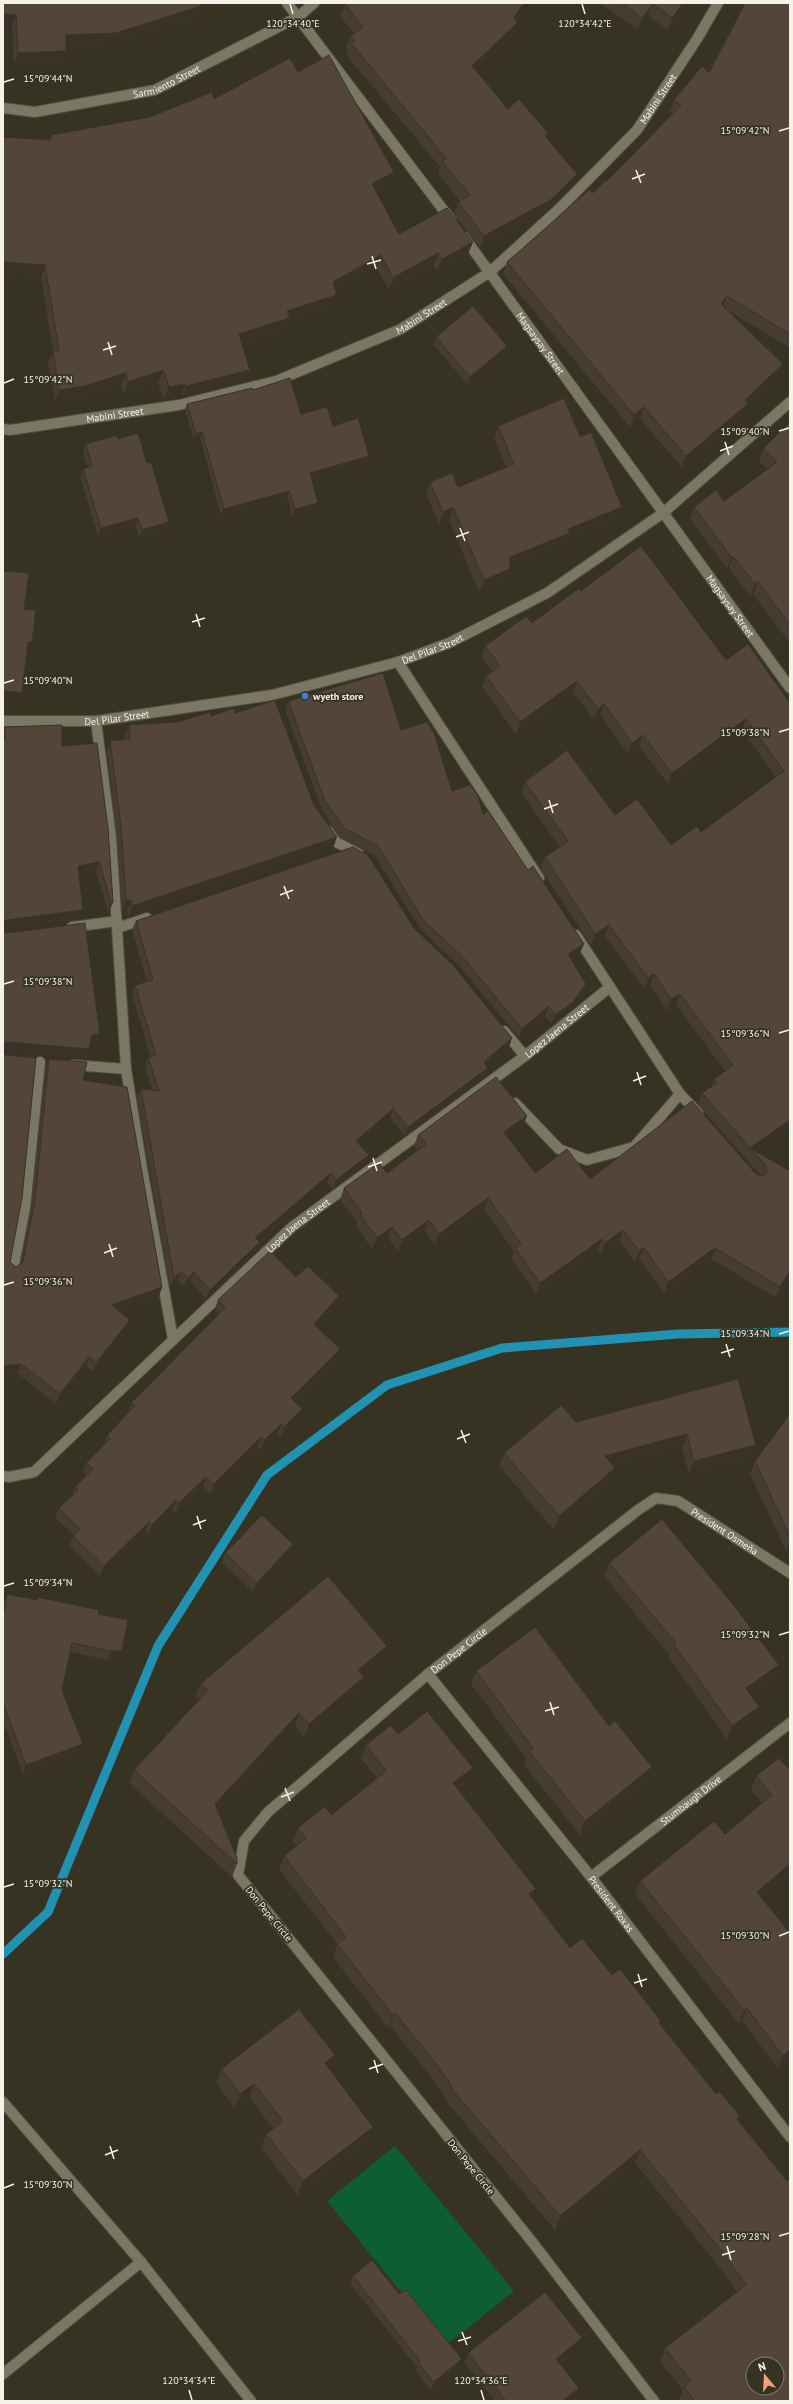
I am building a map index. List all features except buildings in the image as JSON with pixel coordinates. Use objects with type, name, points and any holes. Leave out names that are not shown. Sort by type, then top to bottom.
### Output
[{"type":"street","name":"Magsaysay Street","points":[[287,3],[490,272],[790,688]]},
{"type":"street","name":"Sarmiento Street","points":[[3,108],[34,112],[155,90],[298,17],[314,3]]},
{"type":"street","name":"Mabini Street","points":[[3,429],[10,430],[179,405],[276,380],[401,329],[490,272],[560,208],[637,130],[718,3]]},
{"type":"street","name":"Del Pilar Street","points":[[3,721],[96,721],[273,698],[398,662],[449,643],[547,593],[663,513],[790,402]]},
{"type":"street","points":[[398,662],[545,887]]},
{"type":"street","points":[[96,721],[111,837],[126,1069],[142,1168],[173,1339]]},
{"type":"street","points":[[324,825],[336,842],[369,860]]},
{"type":"street","points":[[335,854],[350,849]]},
{"type":"street","points":[[64,928],[117,925],[155,915]]},
{"type":"street","points":[[571,927],[680,1094],[706,1123]]},
{"type":"street","name":"Lopez Jaena Street","points":[[3,1476],[10,1477],[34,1472],[292,1227],[525,1056],[610,986]]},
{"type":"street","points":[[500,1026],[525,1056]]},
{"type":"street","points":[[13,1270],[25,1208],[40,1062]]},
{"type":"street","points":[[64,1064],[126,1069]]},
{"type":"street","points":[[492,1079],[559,1149],[587,1160],[634,1147],[680,1094]]},
{"type":"street","name":"President Osmeña","points":[[656,1498],[678,1501],[790,1573]]},
{"type":"street","name":"Don Pepe Circle","points":[[654,2401],[533,2243],[238,1875],[244,1841],[268,1812],[428,1674],[638,1510],[656,1498]]},
{"type":"street","name":"President Roxas","points":[[428,1674],[591,1877],[790,2137]]},
{"type":"street","name":"Stumbaugh Drive","points":[[591,1877],[790,1724]]},
{"type":"street","points":[[3,2102],[141,2262],[251,2401]]},
{"type":"street","points":[[3,2374],[141,2262]]},
{"type":"green space","points":[[395,2146],[514,2291],[445,2346],[327,2201]]},
{"type":"waterway","points":[[3,1954],[48,1912],[158,1646],[267,1475],[387,1385],[502,1348],[678,1334],[790,1332]]},
{"type":"place","name":"wyeth store","points":[[305,696]]}]
